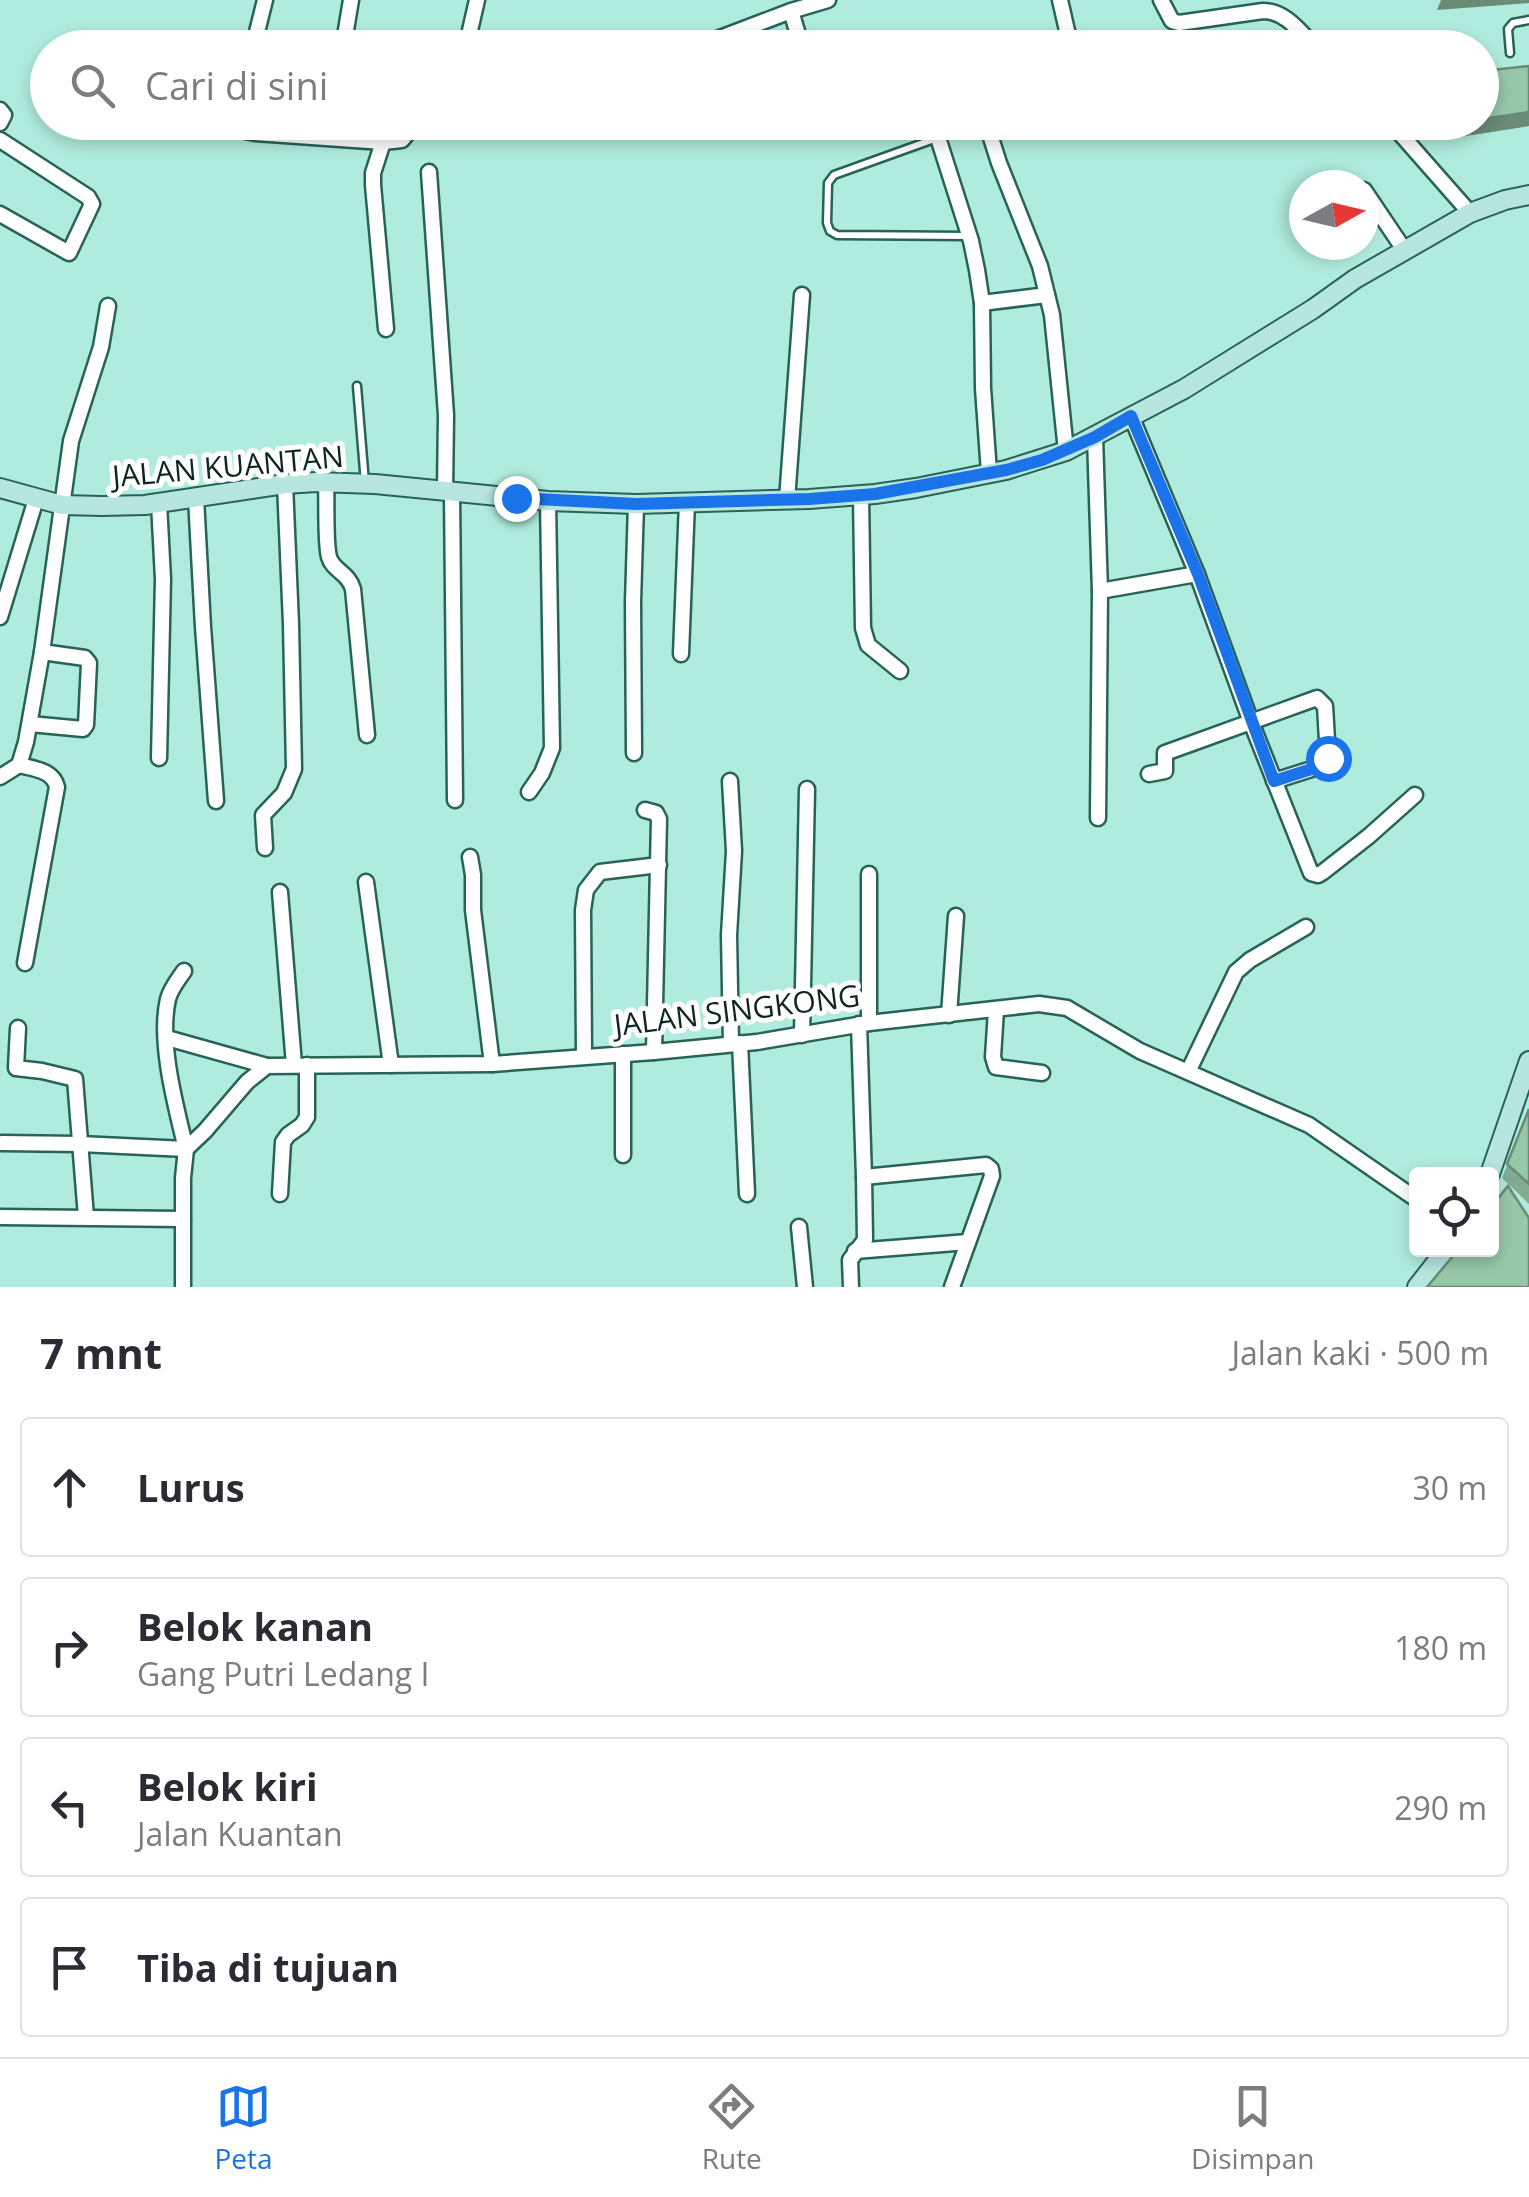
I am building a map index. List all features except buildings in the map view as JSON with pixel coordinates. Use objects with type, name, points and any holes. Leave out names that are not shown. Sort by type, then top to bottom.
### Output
[{"type":"street","points":[[258,30],[266,0]]},
{"type":"street","points":[[346,30],[352,0]]},
{"type":"street","points":[[470,30],[477,0]]},
{"type":"street","points":[[740,30],[828,0]]},
{"type":"street","points":[[1060,0],[1067,30]]},
{"type":"street","points":[[1161,0],[1172,20],[1178,23],[1263,11],[1276,12],[1298,30]]},
{"type":"street","points":[[791,10],[797,30]]},
{"type":"street","points":[[0,110],[4,116],[0,123]]},
{"type":"street","points":[[0,140],[88,197],[92,204],[70,253],[0,214]]},
{"type":"street","points":[[355,140],[402,140]]},
{"type":"street","points":[[938,140],[978,270],[990,473]]},
{"type":"street","points":[[993,140],[1040,266],[1052,315],[1066,451]]},
{"type":"street","points":[[1406,140],[1470,213]]},
{"type":"street","points":[[383,142],[373,185],[386,329]]},
{"type":"street","points":[[429,172],[446,415],[454,800]]},
{"type":"street","name":"JALAN KUANTAN","points":[[0,488],[62,505],[102,506],[159,503],[284,484],[326,482],[548,501],[636,504],[787,500],[916,488],[990,473],[1066,451],[1184,389],[1355,280],[1470,213],[1529,195]]},
{"type":"street","points":[[1379,212],[1405,251]]},
{"type":"street","points":[[982,303],[1046,294]]},
{"type":"street","points":[[787,500],[802,295]]},
{"type":"street","points":[[0,777],[19,765],[30,724],[71,441],[101,348],[108,306]]},
{"type":"street","points":[[1131,416],[1198,574],[1306,865],[1314,875],[1323,872],[1415,795]]},
{"type":"street","points":[[1095,437],[1100,591],[1098,818]]},
{"type":"street","points":[[326,482],[328,552],[333,565],[351,582],[367,735]]},
{"type":"street","points":[[265,848],[263,815],[284,793],[294,769],[284,484]]},
{"type":"street","points":[[861,495],[863,628],[868,646],[900,671]]},
{"type":"street","points":[[196,498],[216,801]]},
{"type":"street","points":[[0,617],[36,499]]},
{"type":"street","points":[[529,792],[552,748],[548,501]]},
{"type":"street","points":[[681,654],[687,502]]},
{"type":"street","points":[[158,758],[163,579],[159,503]]},
{"type":"street","points":[[634,753],[636,504]]},
{"type":"street","points":[[1100,591],[1198,574]]},
{"type":"street","points":[[30,724],[83,729],[86,725],[85,658],[42,652]]},
{"type":"street","points":[[1149,774],[1165,771],[1165,753],[1317,698],[1325,706],[1328,758],[1318,767],[1274,781]]},
{"type":"street","points":[[19,765],[48,773],[57,786],[25,963]]},
{"type":"street","points":[[730,781],[734,851],[729,935],[747,1194]]},
{"type":"street","points":[[802,1035],[807,789]]},
{"type":"street","points":[[645,810],[658,815],[654,1052]]},
{"type":"street","points":[[470,857],[492,1064]]},
{"type":"street","points":[[584,1056],[586,890],[600,872],[659,864]]},
{"type":"street","points":[[851,1287],[850,1260],[866,1240],[864,1024],[870,874]]},
{"type":"street","points":[[366,882],[391,1065]]},
{"type":"street","points":[[280,892],[307,1117],[283,1142],[280,1194]]},
{"type":"street","points":[[949,1015],[956,916]]},
{"type":"street","points":[[1188,1072],[1236,972],[1306,927]]},
{"type":"street","points":[[183,1287],[186,1149],[170,1085],[166,1018],[168,997],[184,971]]},
{"type":"street","name":"JALAN SINGKONG","points":[[167,1038],[267,1066],[492,1064],[735,1044],[864,1024],[1058,1005],[1140,1051],[1309,1125],[1409,1195]]},
{"type":"street","points":[[996,1010],[996,1067],[1042,1072]]},
{"type":"street","points":[[18,1028],[16,1068],[75,1079],[86,1216]]},
{"type":"street","points":[[624,1054],[624,1156]]},
{"type":"street","points":[[1492,1167],[1529,1061]]},
{"type":"street","points":[[2,1143],[186,1149],[267,1066]]},
{"type":"street","points":[[864,1178],[986,1165],[991,1170],[952,1287]]},
{"type":"street","points":[[0,1217],[183,1219]]},
{"type":"street","points":[[799,1228],[805,1287]]},
{"type":"street","points":[[856,1251],[968,1242]]},
{"type":"street","points":[[1416,1287],[1440,1257]]},
{"type":"lane","points":[[1510,54],[1508,29],[1529,20]]},
{"type":"lane","points":[[913,140],[834,175],[828,183],[830,231],[838,235],[969,236]]},
{"type":"lane","points":[[357,386],[365,484]]},
{"type":"route","points":[[516,498],[636,504],[875,494],[1042,460],[1131,416],[1198,574],[1274,781],[1318,767],[1328,758]]}]
